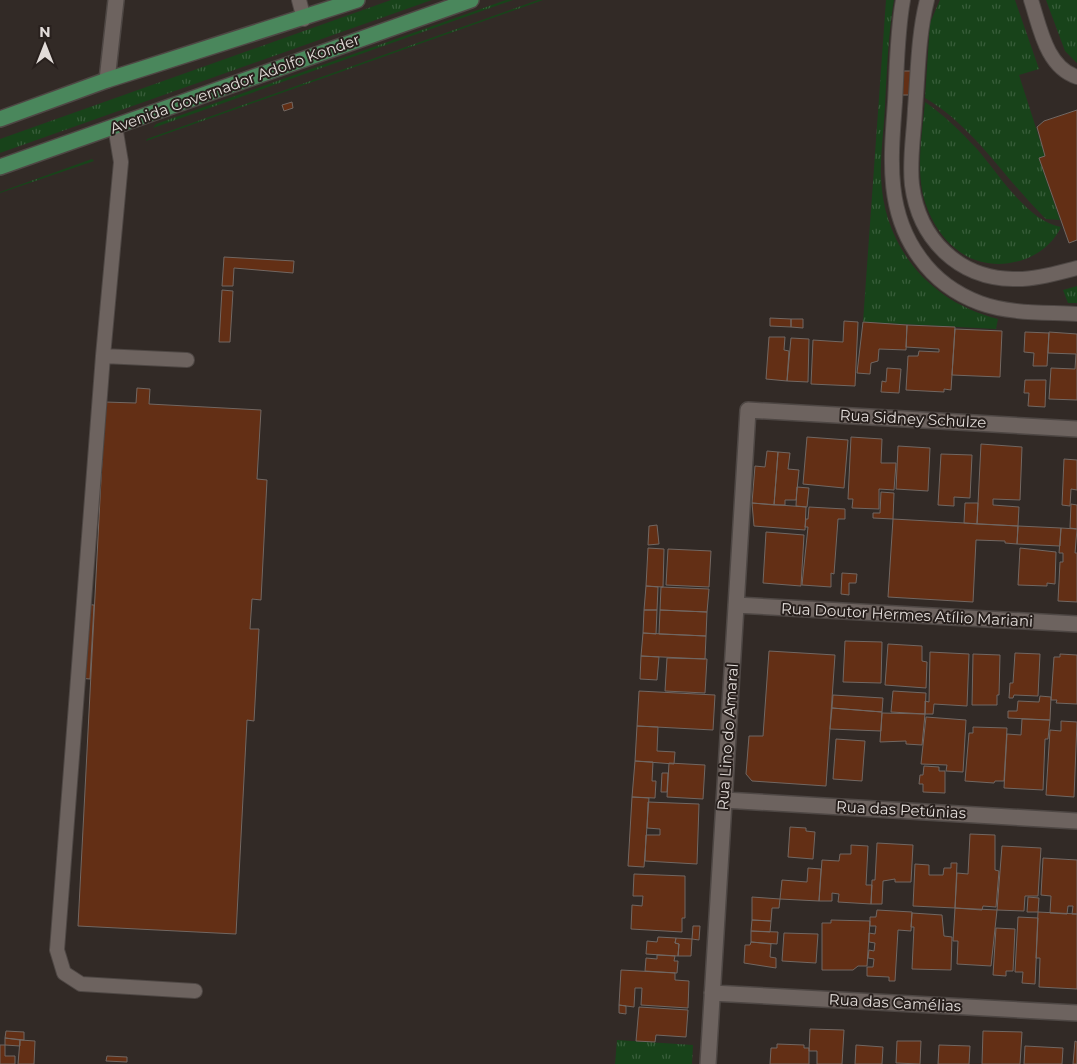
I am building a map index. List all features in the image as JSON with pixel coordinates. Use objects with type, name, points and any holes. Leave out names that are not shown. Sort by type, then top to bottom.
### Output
[{"type":"main road","points":[[0,119],[108,80],[304,19],[357,0]]},
{"type":"main road","name":"Avenida Governador Adolfo Konder","points":[[0,167],[471,0]]},
{"type":"street","points":[[108,80],[116,0]]},
{"type":"street","name":"Rua Sidney Schulze","points":[[748,410],[1077,428]]},
{"type":"street","name":"Rua Lino do Amaral","points":[[708,1064],[748,410]]},
{"type":"street","name":"Rua Doutor Hermes Atílio Mariani","points":[[736,605],[1077,624]]},
{"type":"street","name":"Rua das Petúnias","points":[[724,800],[1077,821]]},
{"type":"street","name":"Rua das Camélias","points":[[712,993],[1077,1013]]},
{"type":"lane","points":[[299,0],[304,19]]},
{"type":"lane","points":[[903,0],[891,163],[894,200],[904,233],[913,250],[935,275],[953,290],[978,302],[1005,309],[1077,314]]},
{"type":"lane","points":[[926,0],[920,26],[911,174],[916,203],[925,226],[946,254],[956,263],[977,274],[1013,279],[1077,268]]},
{"type":"lane","points":[[1031,0],[1051,56],[1065,71],[1077,76]]},
{"type":"lane","points":[[116,126],[121,162],[103,356],[57,950],[64,973],[81,984],[195,991]]},
{"type":"lane","points":[[103,356],[187,360]]},
{"type":"green space","points":[[391,0],[432,0],[0,153],[0,139]]},
{"type":"green space","points":[[506,0],[513,0],[153,128],[156,124]]},
{"type":"green space","points":[[538,0],[543,0],[146,141],[147,139]]},
{"type":"green space","points":[[886,0],[894,0],[888,53],[881,178],[884,203],[891,227],[901,249],[915,268],[932,285],[951,300],[974,311],[998,319],[996,329],[863,322]]},
{"type":"green space","points":[[940,0],[1015,0],[1039,69],[1019,75],[1045,156],[1039,159],[1060,220],[1046,219],[958,122],[925,98],[930,23]]},
{"type":"green space","points":[[1046,0],[1077,0],[1077,63],[1065,51]]},
{"type":"green space","points":[[925,102],[959,130],[1025,206],[1049,223],[1061,227],[1053,240],[1042,250],[1028,258],[1014,262],[999,264],[983,262],[969,257],[956,249],[942,235],[928,211],[921,180],[920,154]]},
{"type":"green space","points":[[92,159],[94,161],[0,193],[0,192]]},
{"type":"green space","points":[[1077,286],[1077,303],[1068,303],[1063,290]]},
{"type":"green space","points":[[617,1040],[693,1045],[692,1064],[615,1064]]},
{"type":"building","points":[[903,71],[911,71],[909,95],[901,95]]},
{"type":"building","points":[[292,102],[293,108],[284,111],[282,105]]},
{"type":"building","points":[[1077,110],[1077,240],[1069,243],[1039,158],[1045,156],[1037,127],[1044,121]]},
{"type":"building","points":[[224,257],[294,261],[293,273],[234,268],[233,286],[222,286]]},
{"type":"building","points":[[222,290],[233,291],[230,342],[219,342]]},
{"type":"building","points":[[770,318],[791,319],[791,327],[770,326]]},
{"type":"building","points":[[791,319],[803,319],[803,328],[791,327]]},
{"type":"building","points":[[844,321],[858,322],[855,386],[811,384],[813,340],[843,342]]},
{"type":"building","points":[[863,322],[907,325],[906,350],[879,349],[878,361],[871,363],[870,374],[857,373]]},
{"type":"building","points":[[907,325],[955,327],[951,390],[944,389],[944,392],[906,390],[908,356],[918,356],[919,351],[939,352],[939,349],[906,347]]},
{"type":"building","points":[[955,329],[1002,331],[1000,377],[952,375]]},
{"type":"building","points":[[1025,332],[1049,333],[1047,366],[1033,366],[1034,353],[1024,352]]},
{"type":"building","points":[[1049,332],[1077,334],[1077,400],[1049,399],[1051,368],[1075,369],[1076,354],[1048,353]]},
{"type":"building","points":[[769,337],[785,337],[784,350],[789,351],[787,381],[766,379]]},
{"type":"building","points":[[791,338],[809,339],[808,382],[787,381]]},
{"type":"building","points":[[887,368],[901,369],[899,393],[881,392],[882,381],[886,382]]},
{"type":"building","points":[[1025,380],[1046,380],[1045,407],[1028,406],[1029,393],[1024,393]]},
{"type":"building","points":[[137,388],[150,389],[149,404],[261,410],[257,479],[267,480],[261,600],[252,599],[250,629],[259,629],[254,721],[247,720],[236,934],[78,926],[105,402],[136,403]]},
{"type":"building","points":[[807,437],[848,440],[844,488],[803,484]]},
{"type":"building","points":[[851,437],[882,439],[881,463],[896,463],[894,490],[879,489],[879,509],[852,508],[853,499],[848,499]]},
{"type":"building","points":[[981,444],[1022,447],[1020,500],[993,499],[993,505],[1019,507],[1018,526],[977,524]]},
{"type":"building","points":[[898,446],[930,448],[928,491],[896,489]]},
{"type":"building","points":[[767,451],[778,452],[774,505],[752,503],[755,466],[765,467]]},
{"type":"building","points":[[778,452],[790,453],[788,469],[799,470],[796,500],[785,500],[785,505],[774,505]]},
{"type":"building","points":[[941,454],[972,455],[970,498],[954,497],[954,506],[938,505]]},
{"type":"building","points":[[1064,459],[1077,460],[1077,490],[1071,489],[1070,506],[1062,505]]},
{"type":"building","points":[[797,487],[809,488],[807,507],[796,506]]},
{"type":"building","points":[[881,492],[894,493],[893,519],[873,518],[873,513],[880,513]]},
{"type":"building","points":[[752,503],[806,507],[805,530],[754,526]]},
{"type":"building","points":[[965,503],[978,503],[977,524],[964,523]]},
{"type":"building","points":[[1071,504],[1077,505],[1077,529],[1070,528]]},
{"type":"building","points":[[809,507],[845,509],[845,519],[838,519],[834,574],[831,573],[831,587],[802,585],[808,527],[805,527]]},
{"type":"building","points":[[893,519],[1018,526],[1017,544],[1005,543],[1005,541],[976,540],[973,602],[888,597]]},
{"type":"building","points":[[657,525],[659,544],[648,545],[649,526]]},
{"type":"building","points":[[1018,526],[1061,528],[1060,546],[1017,544]]},
{"type":"building","points":[[1061,528],[1077,529],[1075,553],[1077,553],[1077,602],[1058,601],[1060,562],[1063,562],[1063,553],[1059,553]]},
{"type":"building","points":[[766,532],[804,535],[801,586],[763,583]]},
{"type":"building","points":[[648,548],[664,549],[663,587],[646,586]]},
{"type":"building","points":[[1020,548],[1056,552],[1055,584],[1047,583],[1047,586],[1018,585]]},
{"type":"building","points":[[668,549],[711,551],[709,587],[666,585]]},
{"type":"building","points":[[842,573],[857,574],[856,583],[849,583],[849,595],[841,594]]},
{"type":"building","points":[[646,586],[658,587],[657,610],[644,610]]},
{"type":"building","points":[[661,587],[709,589],[707,612],[660,610]]},
{"type":"building","points":[[81,604],[94,605],[90,679],[78,678]]},
{"type":"building","points":[[644,610],[657,610],[656,634],[643,633]]},
{"type":"building","points":[[660,610],[707,612],[706,636],[659,634]]},
{"type":"building","points":[[643,633],[706,636],[705,659],[641,656]]},
{"type":"building","points":[[845,641],[882,642],[881,683],[843,682]]},
{"type":"building","points":[[888,644],[922,646],[922,661],[927,662],[926,688],[885,685]]},
{"type":"building","points":[[769,651],[835,655],[826,786],[752,781],[746,774],[749,736],[763,736]]},
{"type":"building","points":[[930,652],[969,654],[967,706],[934,704],[933,714],[925,714],[925,701],[929,702]]},
{"type":"building","points":[[1015,653],[1040,654],[1038,696],[1014,695],[1013,698],[1009,698],[1010,683],[1013,683]]},
{"type":"building","points":[[973,654],[1000,655],[997,705],[972,705]]},
{"type":"building","points":[[1060,654],[1077,655],[1077,704],[1056,703],[1057,700],[1051,700],[1054,657],[1060,657]]},
{"type":"building","points":[[641,656],[659,657],[657,680],[640,679]]},
{"type":"building","points":[[667,658],[707,659],[705,693],[665,691]]},
{"type":"building","points":[[639,691],[715,695],[713,730],[637,726]]},
{"type":"building","points":[[893,691],[926,693],[925,714],[891,712]]},
{"type":"building","points":[[833,695],[883,698],[882,712],[832,708]]},
{"type":"building","points":[[1040,696],[1051,697],[1050,720],[1008,718],[1008,711],[1017,711],[1018,701],[1039,702]]},
{"type":"building","points":[[832,708],[882,712],[881,731],[830,729]]},
{"type":"building","points":[[882,713],[925,714],[922,745],[906,744],[906,741],[880,742]]},
{"type":"building","points":[[926,717],[966,720],[963,772],[946,771],[947,765],[921,764]]},
{"type":"building","points":[[1022,719],[1050,720],[1048,739],[1045,739],[1043,790],[1004,788],[1007,734],[1021,735]]},
{"type":"building","points":[[1061,721],[1077,722],[1074,797],[1046,795],[1050,730],[1061,731]]},
{"type":"building","points":[[637,726],[658,727],[657,751],[675,752],[674,764],[635,761]]},
{"type":"building","points":[[973,727],[1007,728],[1004,781],[995,781],[994,783],[965,781],[969,733],[973,733]]},
{"type":"building","points":[[836,739],[865,741],[862,781],[833,779]]},
{"type":"building","points":[[635,761],[653,762],[652,781],[656,781],[655,798],[632,797]]},
{"type":"building","points":[[669,763],[705,765],[703,799],[667,797]]},
{"type":"building","points":[[924,766],[939,767],[939,771],[945,771],[945,793],[923,792],[923,784],[919,784]]},
{"type":"building","points":[[662,773],[668,773],[667,792],[661,792]]},
{"type":"building","points":[[632,797],[649,798],[644,867],[628,866]]},
{"type":"building","points":[[648,802],[699,804],[697,864],[645,861],[646,835],[660,835],[660,829],[647,828]]},
{"type":"building","points":[[790,827],[806,828],[806,831],[815,832],[813,859],[788,857]]},
{"type":"building","points":[[970,834],[995,835],[995,870],[999,871],[996,907],[983,906],[982,910],[955,908],[957,873],[968,874]]},
{"type":"building","points":[[877,843],[913,845],[911,882],[895,882],[895,879],[883,881],[882,904],[871,904],[872,880],[875,880]]},
{"type":"building","points":[[851,845],[868,846],[866,885],[872,885],[871,904],[838,902],[839,894],[832,893],[832,901],[819,901],[822,860],[839,861],[840,854],[851,854]]},
{"type":"building","points":[[1002,846],[1041,848],[1038,896],[1025,896],[1024,911],[997,910]]},
{"type":"building","points":[[1043,858],[1077,860],[1077,914],[1072,914],[1073,906],[1068,906],[1067,914],[1050,913],[1051,896],[1041,895]]},
{"type":"building","points":[[951,863],[957,863],[955,908],[913,906],[915,864],[929,865],[929,875],[943,875],[944,868],[951,868]]},
{"type":"building","points":[[808,868],[821,869],[819,901],[780,899],[782,880],[807,882]]},
{"type":"building","points":[[634,874],[685,876],[685,918],[682,918],[682,932],[631,929],[632,905],[642,906],[643,896],[633,896]]},
{"type":"building","points":[[752,897],[780,899],[779,908],[772,908],[771,921],[752,920]]},
{"type":"building","points":[[1028,897],[1039,898],[1038,912],[1027,912]]},
{"type":"building","points":[[955,908],[997,910],[991,966],[957,964],[958,941],[953,941]]},
{"type":"building","points":[[877,910],[912,912],[911,931],[898,930],[895,981],[889,981],[889,977],[867,976],[867,967],[873,967],[874,959],[868,958],[869,950],[874,951],[875,943],[869,942],[869,933],[875,934],[876,926],[870,926],[870,917],[876,917]]},
{"type":"building","points":[[1038,912],[1077,914],[1077,989],[1039,987],[1040,958],[1036,958]]},
{"type":"building","points":[[912,913],[942,915],[944,936],[952,937],[951,970],[912,969],[914,927],[911,927]]},
{"type":"building","points":[[1018,917],[1038,918],[1035,984],[1022,983],[1023,972],[1015,972]]},
{"type":"building","points":[[752,920],[771,921],[770,932],[751,931]]},
{"type":"building","points":[[831,920],[870,921],[867,966],[858,966],[853,970],[822,970],[822,923],[831,923]]},
{"type":"building","points":[[693,926],[700,926],[699,940],[692,939]]},
{"type":"building","points":[[996,928],[1015,929],[1013,971],[1006,971],[1006,976],[993,975]]},
{"type":"building","points":[[751,931],[778,932],[777,944],[751,942]]},
{"type":"building","points":[[784,933],[818,934],[816,963],[782,961]]},
{"type":"building","points":[[658,937],[676,938],[675,943],[679,944],[678,956],[646,954],[647,941],[657,942]]},
{"type":"building","points":[[676,938],[692,939],[691,956],[678,956],[679,944],[675,943]]},
{"type":"building","points":[[751,942],[771,944],[770,957],[776,958],[776,968],[744,963],[745,945],[750,945]]},
{"type":"building","points":[[657,955],[675,956],[674,961],[678,961],[677,973],[645,971],[646,958],[657,959]]},
{"type":"building","points":[[621,970],[675,973],[675,980],[689,981],[688,1008],[641,1005],[642,988],[635,988],[634,1007],[619,1005]]},
{"type":"building","points":[[619,1005],[626,1006],[626,1014],[619,1013]]},
{"type":"building","points":[[639,1007],[688,1010],[686,1037],[656,1035],[655,1042],[636,1041]]},
{"type":"building","points":[[810,1029],[844,1030],[842,1064],[817,1064],[817,1051],[809,1051]]},
{"type":"building","points":[[6,1031],[24,1032],[24,1040],[5,1038]]},
{"type":"building","points":[[983,1031],[1022,1032],[1020,1064],[982,1064]]},
{"type":"building","points":[[5,1038],[20,1040],[20,1046],[5,1045]]},
{"type":"building","points":[[20,1040],[35,1041],[34,1064],[18,1064]]},
{"type":"building","points":[[897,1041],[921,1041],[920,1064],[896,1063]]},
{"type":"building","points":[[1075,1041],[1077,1042],[1077,1064],[1073,1064]]},
{"type":"building","points":[[777,1044],[804,1045],[804,1048],[809,1048],[809,1064],[770,1064],[771,1048],[777,1048]]},
{"type":"building","points":[[0,1045],[5,1045],[5,1056],[15,1056],[15,1064],[0,1064]]},
{"type":"building","points":[[856,1045],[883,1047],[882,1064],[855,1064]]},
{"type":"building","points":[[939,1045],[970,1046],[969,1064],[938,1064]]},
{"type":"building","points":[[1025,1046],[1063,1048],[1062,1064],[1024,1064]]},
{"type":"building","points":[[107,1056],[127,1057],[127,1062],[106,1061]]}]
